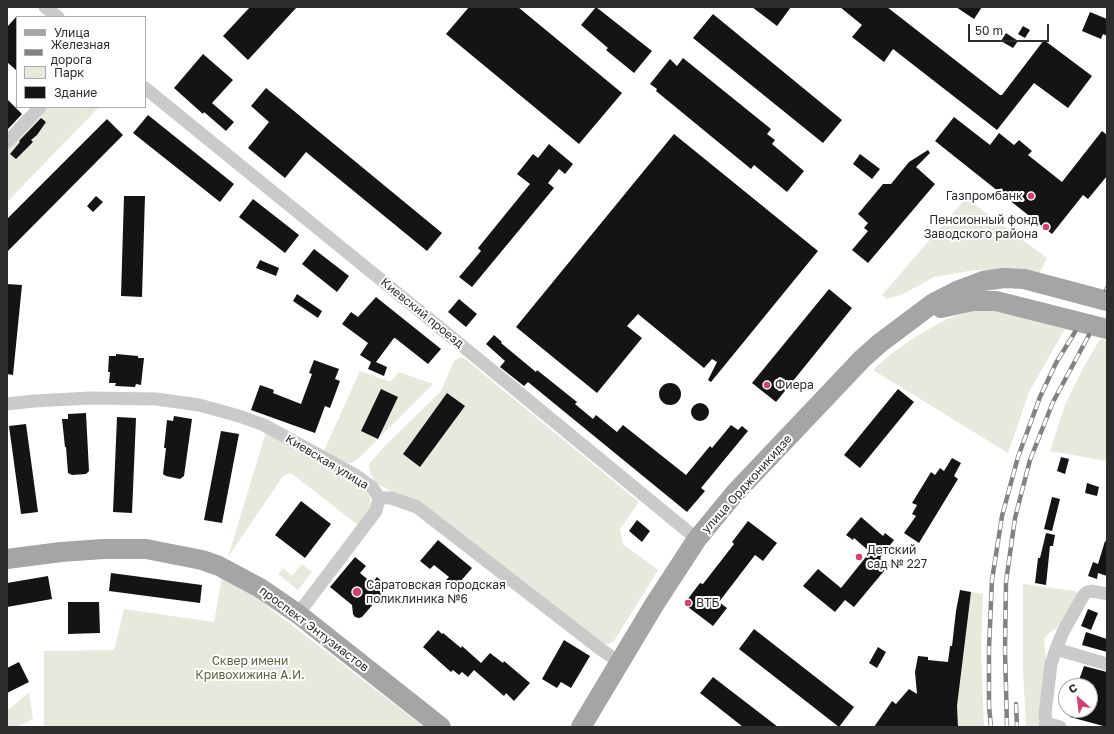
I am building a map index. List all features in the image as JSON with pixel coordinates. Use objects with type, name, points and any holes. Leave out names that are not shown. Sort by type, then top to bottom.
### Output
[{"type":"main road","name":"улица Орджоникидзе","points":[[581,727],[654,605],[697,539],[734,494],[862,359],[903,324],[932,304],[959,290],[983,282],[1004,278],[1024,279],[1107,301]]},
{"type":"main road","name":"улица Орджоникидзе","points":[[903,324],[930,312],[952,305],[973,301],[996,301],[1107,329]]},
{"type":"main road","name":"проспект Энтузиастов","points":[[7,559],[61,552],[103,549],[146,549],[202,560],[219,566],[260,588],[298,614],[441,727]]},
{"type":"street","points":[[45,7],[57,16]]},
{"type":"street","name":"Киевский проезд","points":[[146,89],[473,354],[697,539]]},
{"type":"street","points":[[7,142],[39,108]]},
{"type":"street","name":"Киевская улица","points":[[7,404],[90,398],[156,399],[199,405],[239,416],[264,425],[355,475],[372,487],[379,498],[391,498],[417,507],[619,662]]},
{"type":"street","points":[[298,614],[376,511],[379,498]]},
{"type":"street","points":[[1060,727],[1045,725],[1050,671],[1056,648],[1062,632],[1083,596],[1087,592],[1092,591],[1107,594]]},
{"type":"street","points":[[1056,648],[1107,664]]},
{"type":"green space","points":[[43,108],[98,108],[7,202],[7,146]]},
{"type":"green space","points":[[966,198],[1047,258],[1038,275],[1026,272],[975,270],[934,277],[903,294],[887,299],[882,295]]},
{"type":"green space","points":[[995,309],[1065,329],[1029,392],[1008,453],[873,370],[892,353],[915,337],[945,320],[969,311]]},
{"type":"green space","points":[[1100,339],[1107,340],[1107,461],[1050,451],[1065,405],[1081,372]]},
{"type":"green space","points":[[459,358],[464,358],[639,502],[620,529],[623,544],[658,570],[614,641],[609,644],[601,644],[394,493],[375,482],[370,473],[369,464],[383,448],[441,391],[454,361]]},
{"type":"green space","points":[[360,371],[390,382],[399,372],[433,384],[360,457],[352,463],[341,463],[323,453]]},
{"type":"green space","points":[[266,432],[366,488],[370,499],[371,510],[359,526],[291,473],[283,476],[228,557]]},
{"type":"green space","points":[[302,564],[312,572],[298,590],[278,574],[283,568],[292,576]]},
{"type":"green space","name":"Сквер имени Кривохижина А.И.","points":[[222,577],[254,596],[424,727],[44,727],[44,651],[114,650],[124,609],[214,622]]},
{"type":"green space","points":[[1023,584],[1075,591],[1079,598],[1064,624],[1050,632],[1044,639],[1047,670],[1042,727],[1026,727],[1023,670]]},
{"type":"green space","points":[[971,592],[983,594],[981,647],[984,727],[958,727],[957,706]]},
{"type":"green space","points":[[29,692],[33,719],[17,727],[7,727],[7,710]]},
{"type":"building","points":[[250,7],[297,7],[248,60],[223,36]]},
{"type":"building","points":[[469,7],[518,7],[622,93],[579,144],[446,34]]},
{"type":"building","points":[[596,7],[652,51],[634,73],[606,50],[608,48],[581,25]]},
{"type":"building","points":[[752,7],[791,7],[777,26]]},
{"type":"building","points":[[840,7],[887,7],[1000,95],[1002,95],[1044,40],[1092,76],[1068,108],[1034,83],[997,130],[893,49],[884,62],[852,37],[862,25]]},
{"type":"building","points":[[956,7],[982,7],[974,19]]},
{"type":"building","points":[[1090,12],[1107,19],[1107,36],[1103,34],[1101,39],[1082,31]]},
{"type":"building","points":[[713,14],[842,120],[823,143],[693,38]]},
{"type":"building","points":[[16,17],[16,70],[7,62],[7,27]]},
{"type":"building","points":[[1023,26],[1030,30],[1025,38],[1018,34]]},
{"type":"building","points":[[1006,33],[1018,41],[1013,48],[1001,41]]},
{"type":"building","points":[[203,54],[233,80],[212,103],[234,122],[226,131],[204,112],[203,114],[174,88]]},
{"type":"building","points":[[683,58],[771,129],[767,134],[775,140],[772,144],[804,171],[787,192],[754,165],[751,169],[656,91],[657,89],[650,84],[670,59],[677,66]]},
{"type":"building","points":[[266,88],[442,233],[427,251],[306,152],[285,178],[248,148],[269,122],[251,106]]},
{"type":"building","points":[[7,99],[22,114],[8,129],[7,129]]},
{"type":"building","points":[[148,115],[234,184],[220,202],[133,133]]},
{"type":"building","points":[[954,117],[990,145],[999,133],[1014,145],[1019,140],[1032,151],[1028,155],[1062,182],[1102,131],[1107,135],[1107,176],[1088,199],[1083,195],[1052,234],[935,141]]},
{"type":"building","points":[[41,118],[46,122],[37,135],[31,140],[33,142],[16,159],[10,154],[20,142],[19,141]]},
{"type":"building","points":[[107,119],[123,135],[7,252],[7,219]]},
{"type":"building","points":[[674,134],[818,251],[711,382],[708,380],[717,362],[712,359],[704,368],[638,314],[627,326],[642,338],[597,393],[516,327]]},
{"type":"building","points":[[549,144],[573,164],[565,174],[559,169],[548,183],[554,188],[472,287],[459,277],[481,251],[478,248],[530,184],[517,174],[533,154],[538,158]]},
{"type":"building","points":[[928,150],[930,153],[916,167],[935,184],[868,263],[852,250],[868,231],[864,228],[868,223],[858,214],[883,184],[891,184],[909,162]]},
{"type":"building","points":[[860,154],[880,169],[872,179],[853,164]]},
{"type":"building","points":[[96,196],[103,202],[93,212],[87,206]]},
{"type":"building","points":[[124,196],[145,196],[142,297],[121,296]]},
{"type":"building","points":[[253,199],[299,235],[285,253],[239,217]]},
{"type":"building","points":[[314,249],[349,276],[337,292],[302,264]]},
{"type":"building","points":[[260,260],[279,268],[276,276],[256,268]]},
{"type":"building","points":[[7,284],[22,285],[13,375],[7,374]]},
{"type":"building","points":[[829,289],[852,308],[776,402],[752,383]]},
{"type":"building","points":[[297,294],[322,311],[318,318],[293,301]]},
{"type":"building","points":[[376,297],[441,349],[428,364],[394,338],[376,362],[387,367],[384,376],[368,369],[371,362],[360,355],[368,343],[342,324],[351,312],[358,317]]},
{"type":"building","points":[[459,299],[477,314],[466,327],[448,312]]},
{"type":"building","points":[[494,335],[502,342],[501,343],[536,372],[537,370],[577,402],[575,404],[593,419],[596,415],[617,432],[623,425],[686,475],[710,446],[712,448],[731,425],[738,430],[742,426],[748,431],[701,488],[705,491],[687,512],[528,382],[524,386],[500,367],[505,361],[486,344]]},
{"type":"building","points":[[116,354],[144,358],[141,385],[136,384],[135,387],[115,386],[116,383],[109,383],[109,356],[116,356]]},
{"type":"building","points":[[314,360],[339,369],[335,379],[340,381],[330,408],[325,406],[315,433],[251,410],[260,385],[274,390],[273,393],[301,404],[312,374],[309,373]]},
{"type":"building","points":[[670,383],[678,386],[681,394],[678,402],[670,405],[662,402],[659,394],[662,386]]},
{"type":"building","points":[[381,389],[398,397],[378,439],[361,431]]},
{"type":"building","points":[[898,389],[914,402],[860,468],[844,455]]},
{"type":"building","points":[[447,393],[465,406],[420,467],[403,454]]},
{"type":"building","points":[[700,403],[706,406],[709,412],[706,418],[700,421],[694,418],[691,412],[694,406]]},
{"type":"building","points":[[86,413],[89,471],[86,474],[72,475],[68,473],[62,419],[68,419],[68,414]]},
{"type":"building","points":[[174,416],[192,419],[184,476],[180,479],[163,474],[167,420],[173,421]]},
{"type":"building","points":[[117,417],[136,418],[132,513],[113,512]]},
{"type":"building","points":[[26,424],[38,512],[21,514],[9,426]]},
{"type":"building","points":[[221,431],[239,434],[222,523],[204,520]]},
{"type":"building","points":[[1061,457],[1069,459],[1065,474],[1057,471]]},
{"type":"building","points":[[952,458],[961,463],[954,476],[958,479],[919,543],[904,533],[916,516],[912,514],[917,505],[912,503],[931,472],[935,475],[940,468],[944,471]]},
{"type":"building","points":[[1087,483],[1099,487],[1097,496],[1085,493]]},
{"type":"building","points":[[1052,497],[1060,499],[1052,531],[1044,529]]},
{"type":"building","points":[[301,501],[331,524],[305,558],[275,535]]},
{"type":"building","points":[[861,517],[883,536],[885,533],[894,540],[880,558],[889,565],[854,607],[845,600],[835,612],[803,586],[818,569],[841,588],[870,552],[854,538],[853,540],[846,535]]},
{"type":"building","points":[[637,520],[650,531],[642,542],[629,531]]},
{"type":"building","points":[[748,521],[777,543],[763,561],[755,555],[719,602],[727,608],[713,626],[684,604],[700,583],[703,584],[734,544],[732,542]]},
{"type":"building","points":[[1046,533],[1055,535],[1053,546],[1050,546],[1046,585],[1035,583],[1038,558],[1040,558]]},
{"type":"building","points":[[438,540],[472,568],[454,589],[445,581],[449,577],[434,565],[430,569],[420,561]]},
{"type":"building","points":[[1105,541],[1107,542],[1107,576],[1098,573],[1097,579],[1088,576],[1093,562],[1098,564]]},
{"type":"building","points":[[355,557],[366,566],[360,573],[372,583],[377,577],[388,587],[362,617],[359,618],[355,617],[353,614],[352,605],[330,587]]},
{"type":"building","points":[[111,573],[202,585],[200,603],[109,591]]},
{"type":"building","points":[[48,576],[52,599],[7,607],[7,583]]},
{"type":"building","points":[[960,590],[971,592],[957,706],[958,727],[874,727],[892,701],[896,704],[909,689],[917,694],[915,672],[918,656],[928,657],[928,660],[948,662],[950,646],[952,646]]},
{"type":"building","points":[[68,602],[99,602],[100,633],[68,634]]},
{"type":"building","points":[[1088,609],[1098,613],[1091,630],[1081,626]]},
{"type":"building","points":[[754,629],[854,707],[839,727],[739,649]]},
{"type":"building","points":[[438,630],[461,648],[462,646],[481,663],[490,653],[503,663],[504,661],[530,683],[514,701],[506,693],[504,696],[474,670],[468,677],[462,672],[459,675],[453,670],[451,672],[423,647]]},
{"type":"building","points":[[1086,632],[1107,639],[1107,652],[1082,645]]},
{"type":"building","points":[[564,640],[590,656],[571,688],[561,682],[557,688],[542,679]]},
{"type":"building","points":[[878,647],[886,652],[877,668],[869,663]]},
{"type":"building","points":[[19,662],[29,682],[7,693],[7,668]]},
{"type":"building","points":[[1084,666],[1107,672],[1107,727],[1074,718],[1098,718],[1098,678],[1080,678]]},
{"type":"building","points":[[713,677],[778,727],[743,727],[700,693]]},
{"type":"railway","points":[[991,727],[989,706],[989,648],[992,580],[1002,516],[1018,457],[1040,397],[1056,363],[1075,332]]},
{"type":"railway","points":[[1007,727],[1005,650],[1006,582],[1015,518],[1030,460],[1053,402],[1089,335]]},
{"type":"railway","points":[[1016,704],[1017,727]]},
{"type":"place","name":"Газпромбанк","points":[[1031,196]]},
{"type":"place","name":"Пенсионный фонд Заводского района","points":[[1046,227]]},
{"type":"place","name":"Фиера","points":[[767,385]]},
{"type":"place","name":"Детский сад № 227","points":[[859,557]]},
{"type":"place","name":"Саратовская городская поликлиника №6","points":[[357,592]]},
{"type":"place","name":"ВТБ","points":[[688,603]]}]
